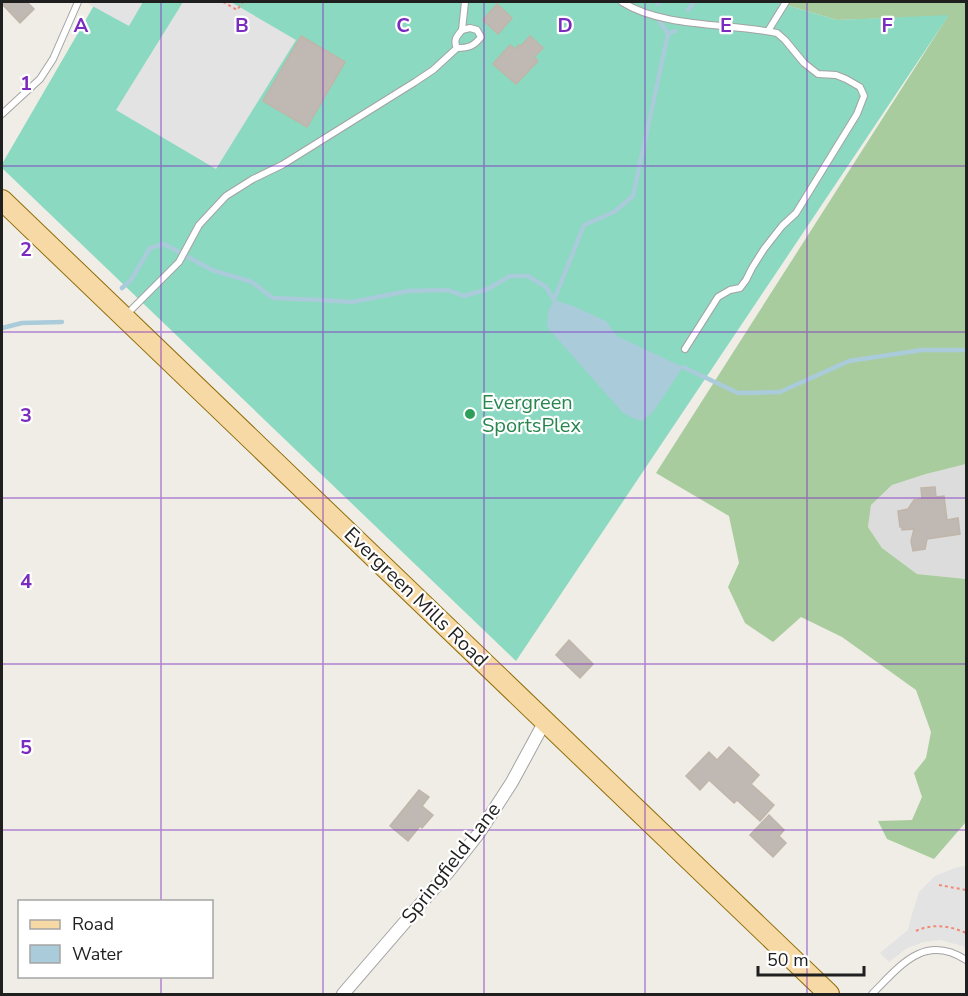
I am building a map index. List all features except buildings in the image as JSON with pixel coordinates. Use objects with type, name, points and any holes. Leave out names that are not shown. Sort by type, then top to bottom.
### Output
[{"type":"main road","name":"Evergreen Mills Road","points":[[2,200],[830,994]]},
{"type":"street","name":"Springfield Lane","points":[[343,994],[450,871],[512,782],[545,721]]},
{"type":"lane","points":[[2,114],[40,79],[53,59],[78,2]]},
{"type":"lane","points":[[457,48],[456,37],[462,30],[465,2]]},
{"type":"lane","points":[[622,2],[632,8],[666,18],[777,33],[804,63],[818,74],[836,75],[846,79],[860,87],[864,96],[857,114],[796,213],[782,226],[764,249],[740,288],[730,290],[718,297],[685,349]]},
{"type":"lane","points":[[768,31],[786,2]]},
{"type":"lane","points":[[124,316],[178,262],[199,225],[225,196],[282,165],[433,70],[457,48],[468,48],[481,37],[477,30],[470,28],[462,30]]},
{"type":"lane","points":[[872,994],[897,968],[920,952],[939,949],[966,960]]},
{"type":"path","points":[[223,2],[237,10],[243,2]]},
{"type":"path","points":[[939,885],[966,890]]},
{"type":"path","points":[[916,930],[941,926],[966,933]]},
{"type":"shaded area","points":[[85,2],[143,2],[129,26]]},
{"type":"shaded area","points":[[183,2],[231,2],[296,40],[216,169],[116,110]]},
{"type":"shaded area","points":[[966,464],[966,579],[917,574],[882,548],[868,527],[871,505],[892,485]]},
{"type":"shaded area","points":[[966,866],[966,949],[963,946],[940,940],[924,942],[907,948],[889,962],[880,953],[908,930],[919,892],[935,876]]},
{"type":"green space","name":"Evergreen SportsPlex","points":[[96,2],[776,2],[837,20],[949,15],[516,661],[2,168],[2,164]]},
{"type":"green space","points":[[776,2],[966,2],[966,464],[892,485],[871,505],[868,527],[882,548],[917,574],[966,579],[966,822],[934,859],[887,839],[878,821],[912,820],[922,797],[914,773],[926,758],[931,732],[916,690],[842,637],[801,617],[773,642],[745,623],[728,587],[739,563],[729,516],[656,473],[948,16],[837,20]]},
{"type":"water","points":[[554,300],[606,321],[617,336],[683,367],[653,412],[642,421],[622,412],[547,327],[548,312]]},
{"type":"waterway","points":[[688,10],[694,2]]},
{"type":"waterway","points":[[658,19],[668,34]]},
{"type":"waterway","points":[[554,300],[584,225],[614,212],[633,196],[668,34],[675,31]]},
{"type":"waterway","points":[[122,288],[131,280],[150,248],[164,244],[179,252]]},
{"type":"waterway","points":[[188,257],[212,270],[252,282],[273,298],[352,302],[408,291],[448,290],[464,296],[488,289],[510,276],[528,276],[546,287],[554,300]]},
{"type":"waterway","points":[[2,328],[22,323],[62,322]]},
{"type":"waterway","points":[[683,367],[738,393],[780,392],[849,361],[922,350],[966,350]]},
{"type":"place","name":"Evergreen SportsPlex","points":[[470,414]]}]
